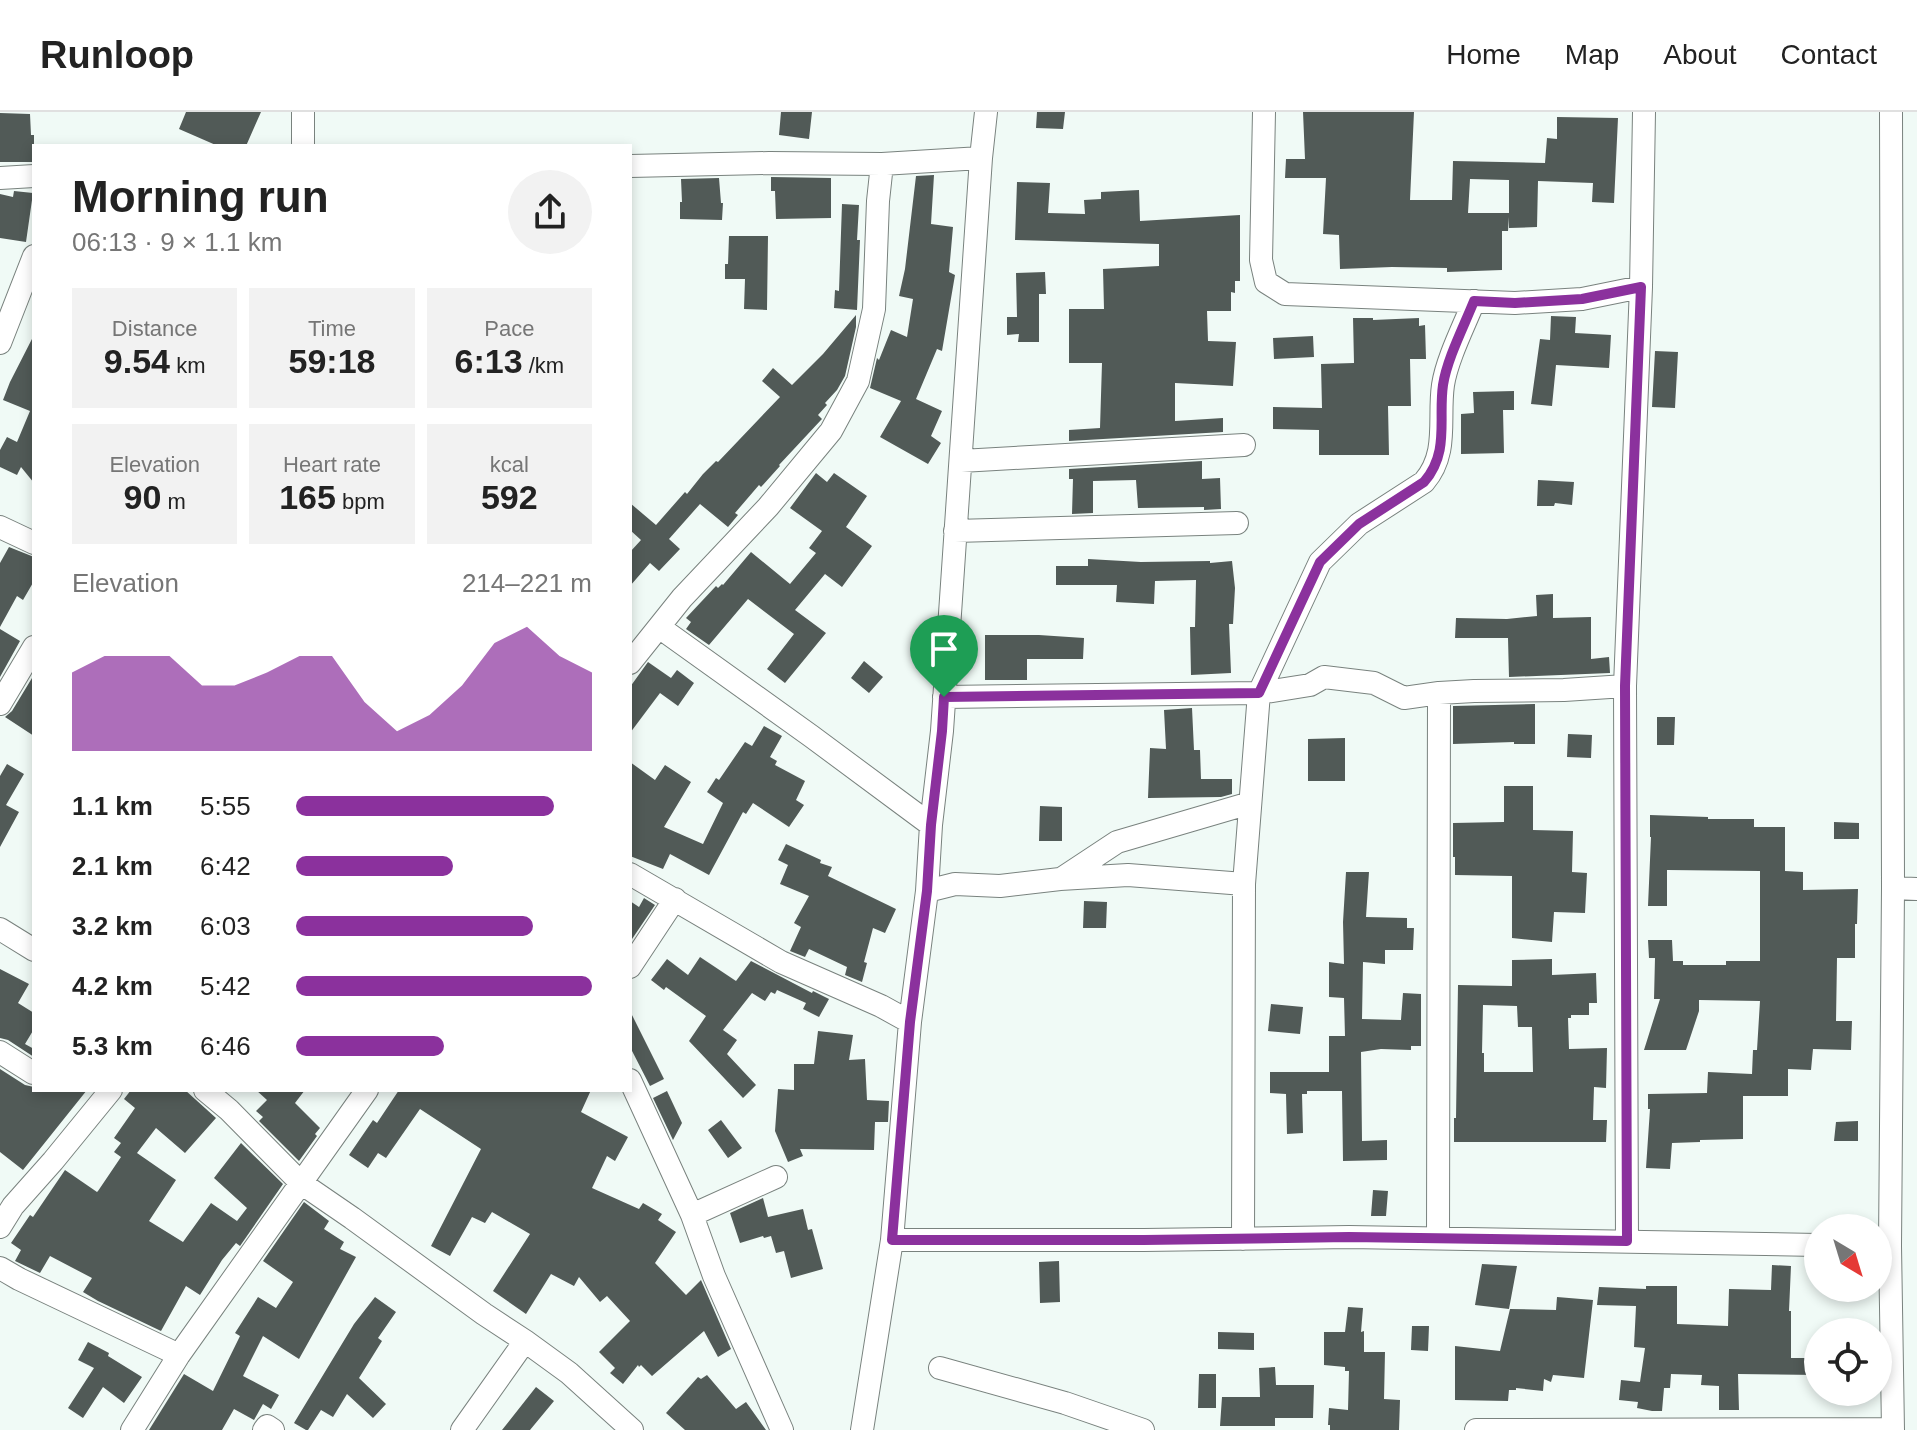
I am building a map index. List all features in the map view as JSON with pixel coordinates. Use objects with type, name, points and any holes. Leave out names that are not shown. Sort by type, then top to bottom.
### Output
[{"type":"street","points":[[303,112],[303,144]]},
{"type":"street","points":[[862,1430],[892,1240],[910,1022],[927,891],[942,731],[986,112]]},
{"type":"street","points":[[1264,112],[1261,260],[1266,282],[1285,294],[1515,303],[1582,299],[1641,287]]},
{"type":"street","points":[[1627,1241],[1625,686],[1641,287],[1644,112]]},
{"type":"street","points":[[1885,1214],[1893,888],[1891,112]]},
{"type":"street","points":[[632,166],[882,164],[981,158]]},
{"type":"street","points":[[632,659],[644,635],[768,507],[831,431],[858,381],[874,309],[882,164]]},
{"type":"street","points":[[0,178],[32,176]]},
{"type":"street","points":[[0,343],[32,261]]},
{"type":"street","points":[[1243,1239],[1244,884],[1259,693],[1320,562],[1359,524],[1424,482],[1432,473],[1443,432],[1443,384],[1474,301]]},
{"type":"street","points":[[961,461],[1244,445]]},
{"type":"street","points":[[955,531],[1237,523]]},
{"type":"street","points":[[0,527],[32,542]]},
{"type":"street","points":[[644,635],[798,727],[931,825]]},
{"type":"street","points":[[0,704],[32,650]]},
{"type":"street","points":[[944,697],[1259,693],[1310,685],[1324,677],[1374,683],[1404,698],[1439,693],[1625,686]]},
{"type":"street","points":[[1438,1238],[1439,693]]},
{"type":"street","points":[[1060,879],[1117,842],[1250,803]]},
{"type":"street","points":[[632,875],[781,962],[910,1022]]},
{"type":"street","points":[[927,891],[955,884],[1000,886],[1128,875],[1244,884]]},
{"type":"street","points":[[1893,888],[1917,889]]},
{"type":"street","points":[[632,964],[675,899]]},
{"type":"street","points":[[0,929],[32,949]]},
{"type":"street","points":[[0,944],[32,950]]},
{"type":"street","points":[[0,1052],[32,1072]]},
{"type":"street","points":[[632,1084],[692,1215],[714,1276],[782,1430]]},
{"type":"street","points":[[0,1227],[13,1206],[109,1092]]},
{"type":"street","points":[[207,1092],[301,1183],[569,1373],[632,1430]]},
{"type":"street","points":[[132,1430],[179,1355],[366,1092]]},
{"type":"street","points":[[692,1215],[776,1177]]},
{"type":"street","points":[[892,1240],[1349,1237],[1804,1245]]},
{"type":"street","points":[[0,1268],[179,1355]]},
{"type":"street","points":[[1476,1430],[1892,1429],[1886,1302]]},
{"type":"street","points":[[462,1430],[525,1341]]},
{"type":"street","points":[[940,1368],[1065,1403],[1143,1430]]},
{"type":"street","points":[[264,1430],[267,1426],[273,1430]]},
{"type":"building","points":[[186,112],[261,112],[247,144],[213,144],[179,129]]},
{"type":"building","points":[[781,112],[812,112],[809,139],[779,135]]},
{"type":"building","points":[[1037,112],[1065,112],[1063,129],[1036,128]]},
{"type":"building","points":[[1303,112],[1414,112],[1410,200],[1452,200],[1453,161],[1545,163],[1547,138],[1557,139],[1557,117],[1618,118],[1614,203],[1592,202],[1593,183],[1538,181],[1537,227],[1509,228],[1509,217],[1508,231],[1502,231],[1502,270],[1340,269],[1339,235],[1323,234],[1326,178],[1285,178],[1286,159],[1305,159]],"holes":[[[1470,179],[1509,180],[1509,213],[1468,213]]]},
{"type":"building","points":[[0,113],[30,114],[31,135],[34,135],[32,162],[0,162]]},
{"type":"building","points":[[934,175],[931,224],[953,227],[949,272],[955,275],[942,351],[937,349],[916,399],[942,411],[931,436],[941,443],[928,464],[880,437],[901,401],[870,388],[877,358],[879,360],[891,330],[907,337],[913,299],[899,296],[916,176]]},
{"type":"building","points":[[771,177],[831,178],[831,218],[776,219]]},
{"type":"building","points":[[719,178],[722,220],[680,219],[681,179]]},
{"type":"building","points":[[1017,182],[1050,183],[1048,213],[1085,214],[1084,200],[1101,199],[1101,192],[1139,190],[1140,221],[1240,215],[1240,281],[1235,281],[1235,293],[1231,292],[1231,311],[1207,311],[1208,341],[1236,342],[1233,386],[1175,383],[1175,421],[1223,418],[1223,432],[1069,441],[1069,430],[1100,428],[1102,363],[1069,363],[1069,309],[1104,309],[1103,269],[1159,266],[1159,244],[1015,240]]},
{"type":"building","points":[[14,191],[32,193],[26,242],[0,238],[0,194],[13,197]]},
{"type":"building","points":[[842,204],[859,205],[857,310],[834,308],[835,290],[839,291]]},
{"type":"building","points":[[729,236],[768,236],[767,310],[744,309],[745,279],[725,279]]},
{"type":"building","points":[[1045,272],[1046,294],[1039,294],[1039,342],[1018,342],[1019,334],[1007,335],[1007,317],[1017,317],[1016,273]]},
{"type":"building","points":[[856,315],[845,376],[818,415],[822,419],[761,487],[759,485],[735,513],[738,515],[728,527],[700,504],[669,539],[680,549],[659,571],[650,563],[632,584],[632,550],[641,540],[632,532],[632,505],[656,525],[780,397],[762,381],[773,368],[792,385]]},
{"type":"building","points":[[1551,316],[1576,317],[1575,333],[1611,335],[1609,368],[1556,365],[1552,406],[1531,404],[1540,339],[1550,340]]},
{"type":"building","points":[[1353,318],[1419,318],[1419,326],[1425,325],[1426,359],[1410,359],[1411,406],[1388,406],[1389,455],[1319,455],[1319,430],[1273,429],[1273,407],[1322,408],[1321,364],[1354,363]]},
{"type":"building","points":[[1313,336],[1314,357],[1274,359],[1273,338]]},
{"type":"building","points":[[32,339],[32,481],[21,467],[17,475],[0,467],[0,450],[7,437],[17,442],[30,411],[3,400]]},
{"type":"building","points":[[1655,351],[1678,352],[1675,408],[1652,407]]},
{"type":"building","points":[[1514,391],[1514,410],[1503,410],[1504,453],[1461,454],[1461,414],[1474,413],[1473,392]]},
{"type":"building","points":[[1202,461],[1202,479],[1220,478],[1221,509],[1138,508],[1136,480],[1093,481],[1093,513],[1072,514],[1073,479],[1069,479],[1069,469]]},
{"type":"building","points":[[816,473],[827,482],[834,473],[867,496],[846,527],[872,546],[842,587],[825,574],[795,610],[826,633],[785,683],[767,669],[794,634],[748,599],[709,645],[686,629],[691,622],[686,618],[716,586],[723,585],[751,552],[790,584],[816,553],[809,548],[822,531],[790,508]]},
{"type":"building","points":[[1538,480],[1574,482],[1572,505],[1555,503],[1554,506],[1537,506]]},
{"type":"building","points":[[9,547],[32,556],[32,584],[23,600],[17,596],[0,627],[0,563]]},
{"type":"building","points":[[1088,559],[1232,561],[1235,588],[1233,624],[1229,624],[1231,673],[1191,675],[1190,627],[1195,627],[1196,580],[1155,581],[1154,604],[1116,602],[1117,585],[1056,585],[1056,566],[1088,566]]},
{"type":"building","points":[[1553,594],[1553,618],[1591,617],[1591,659],[1609,657],[1610,673],[1509,677],[1508,638],[1455,638],[1456,618],[1537,616],[1536,595]]},
{"type":"building","points":[[0,629],[20,641],[0,677]]},
{"type":"building","points":[[985,635],[1084,638],[1083,659],[1027,659],[1027,680],[985,680]]},
{"type":"building","points":[[864,661],[883,677],[869,693],[851,678]]},
{"type":"building","points":[[648,662],[671,678],[677,670],[694,683],[678,706],[660,693],[632,730],[632,684]]},
{"type":"building","points":[[32,678],[32,735],[5,717]]},
{"type":"building","points":[[1535,704],[1535,744],[1453,744],[1453,706]]},
{"type":"building","points":[[1192,708],[1194,750],[1200,750],[1201,779],[1232,779],[1232,794],[1221,797],[1148,798],[1150,748],[1166,749],[1164,710]]},
{"type":"building","points":[[1657,717],[1675,717],[1674,745],[1657,745]]},
{"type":"building","points":[[764,726],[782,736],[770,757],[777,761],[775,765],[805,781],[796,800],[804,805],[789,827],[753,803],[746,814],[743,812],[709,875],[670,854],[663,869],[632,857],[632,763],[655,780],[665,765],[691,782],[664,827],[703,844],[723,803],[707,792],[745,742],[752,746]]},
{"type":"building","points":[[1568,734],[1592,735],[1591,758],[1567,757]]},
{"type":"building","points":[[1345,738],[1345,781],[1308,781],[1308,739]]},
{"type":"building","points":[[7,764],[24,774],[6,805],[19,812],[0,847],[0,776]]},
{"type":"building","points":[[1504,786],[1533,786],[1533,830],[1573,831],[1572,872],[1587,873],[1585,913],[1554,912],[1552,942],[1512,938],[1512,876],[1455,875],[1453,823],[1504,822]]},
{"type":"building","points":[[1040,806],[1062,807],[1062,841],[1039,841]]},
{"type":"building","points":[[1650,815],[1754,819],[1754,827],[1785,827],[1785,871],[1803,872],[1803,890],[1858,889],[1855,958],[1837,958],[1836,1021],[1852,1021],[1851,1050],[1813,1049],[1811,1070],[1788,1069],[1788,1096],[1743,1096],[1743,1139],[1672,1143],[1670,1169],[1646,1168],[1650,1109],[1648,1094],[1707,1093],[1708,1072],[1752,1074],[1760,1001],[1699,1000],[1699,1011],[1686,1050],[1644,1050],[1660,999],[1654,999],[1655,958],[1649,958],[1648,940],[1672,940],[1673,961],[1683,961],[1683,965],[1760,961],[1760,871],[1667,870],[1667,906],[1648,906]]},
{"type":"building","points":[[1834,822],[1859,823],[1859,839],[1834,839]]},
{"type":"building","points":[[786,844],[832,867],[828,876],[896,909],[885,933],[873,928],[862,982],[845,975],[847,967],[809,949],[805,957],[790,951],[801,927],[794,923],[809,896],[780,884],[788,865],[778,860]]},
{"type":"building","points":[[1346,872],[1369,872],[1366,917],[1407,918],[1407,928],[1414,928],[1413,950],[1385,950],[1385,964],[1363,962],[1362,1019],[1401,1020],[1403,993],[1421,994],[1421,1046],[1411,1046],[1411,1050],[1361,1052],[1362,1141],[1387,1140],[1387,1160],[1343,1161],[1342,1091],[1307,1091],[1307,1094],[1302,1094],[1303,1133],[1287,1134],[1286,1094],[1270,1093],[1270,1072],[1329,1072],[1329,1036],[1345,1036],[1344,998],[1329,997],[1329,962],[1344,964]]},
{"type":"building","points":[[644,898],[655,905],[632,939],[632,902],[639,907]]},
{"type":"building","points":[[1084,901],[1107,902],[1106,928],[1083,928]]},
{"type":"building","points":[[700,957],[736,981],[751,961],[829,999],[819,1017],[803,1009],[806,1003],[777,990],[775,994],[771,992],[765,1001],[752,993],[723,1030],[737,1040],[727,1054],[756,1085],[743,1098],[689,1041],[706,1016],[651,980],[667,959],[688,975]]},
{"type":"building","points":[[1552,959],[1552,975],[1596,973],[1597,1003],[1589,1003],[1589,1015],[1571,1015],[1568,1018],[1569,1049],[1607,1048],[1606,1088],[1594,1087],[1593,1120],[1607,1120],[1606,1142],[1454,1142],[1458,985],[1512,986],[1512,960]],"holes":[[[1483,1005],[1517,1006],[1518,1027],[1532,1027],[1533,1072],[1484,1072]]]},
{"type":"building","points":[[0,969],[29,984],[18,1003],[32,1012],[32,1032],[25,1044],[32,1048],[32,1056],[0,1038]]},
{"type":"building","points":[[1271,1004],[1303,1007],[1300,1034],[1268,1031]]},
{"type":"building","points":[[632,1015],[664,1079],[650,1086],[632,1051]]},
{"type":"building","points":[[818,1031],[853,1035],[849,1060],[865,1059],[867,1100],[889,1101],[888,1122],[875,1122],[874,1150],[800,1149],[803,1156],[788,1162],[775,1131],[778,1089],[794,1090],[794,1064],[814,1064]]},
{"type":"building","points":[[0,1069],[32,1087],[32,1092],[85,1092],[23,1170],[0,1152]]},
{"type":"building","points":[[667,1091],[682,1123],[673,1140],[653,1098]]},
{"type":"building","points":[[129,1092],[187,1092],[216,1118],[185,1153],[156,1128],[137,1153],[176,1180],[149,1221],[183,1242],[211,1203],[237,1221],[247,1208],[214,1178],[241,1143],[283,1184],[240,1246],[236,1243],[222,1260],[200,1295],[186,1286],[161,1331],[83,1292],[92,1278],[50,1256],[40,1273],[15,1261],[21,1250],[11,1243],[65,1170],[98,1191],[121,1157],[114,1152],[121,1143],[114,1138],[135,1108],[124,1099]]},
{"type":"building","points":[[258,1092],[303,1092],[295,1103],[320,1128],[299,1161],[259,1121],[263,1117],[256,1111],[267,1100]]},
{"type":"building","points":[[398,1092],[590,1092],[581,1112],[628,1137],[615,1161],[607,1156],[592,1188],[639,1209],[643,1203],[662,1214],[658,1220],[676,1232],[655,1263],[686,1295],[701,1280],[731,1349],[718,1357],[704,1331],[652,1376],[638,1365],[623,1384],[610,1373],[615,1368],[599,1352],[630,1321],[607,1296],[600,1302],[579,1277],[574,1286],[551,1274],[526,1314],[493,1291],[530,1234],[492,1212],[485,1223],[472,1217],[450,1256],[431,1246],[481,1149],[420,1109],[386,1158],[378,1153],[368,1168],[349,1155],[373,1120],[377,1123]]},
{"type":"building","points":[[721,1120],[742,1148],[728,1158],[708,1130]]},
{"type":"building","points":[[1858,1121],[1858,1141],[1834,1141],[1836,1122]]},
{"type":"building","points":[[1373,1190],[1388,1191],[1386,1216],[1371,1216]]},
{"type":"building","points":[[763,1198],[768,1217],[803,1209],[823,1269],[791,1278],[784,1251],[776,1253],[771,1236],[740,1243],[730,1213]]},
{"type":"building","points":[[304,1202],[329,1221],[324,1229],[344,1242],[340,1249],[356,1257],[299,1359],[263,1336],[243,1376],[279,1395],[271,1409],[263,1404],[254,1420],[234,1409],[222,1430],[149,1430],[184,1374],[213,1391],[240,1336],[235,1333],[258,1297],[276,1308],[293,1282],[263,1261]]},
{"type":"building","points":[[1059,1261],[1060,1302],[1040,1303],[1039,1262]]},
{"type":"building","points":[[1482,1264],[1517,1266],[1509,1309],[1475,1305]]},
{"type":"building","points":[[1772,1265],[1791,1266],[1791,1358],[1804,1358],[1804,1375],[1738,1374],[1739,1410],[1719,1410],[1719,1386],[1701,1385],[1702,1375],[1671,1374],[1670,1388],[1664,1388],[1662,1411],[1637,1408],[1638,1402],[1619,1400],[1621,1380],[1640,1382],[1645,1348],[1634,1347],[1636,1306],[1597,1305],[1599,1287],[1646,1289],[1646,1286],[1677,1286],[1677,1324],[1728,1326],[1729,1289],[1771,1290]]},
{"type":"building","points":[[375,1297],[396,1312],[378,1338],[382,1341],[359,1378],[386,1404],[373,1418],[347,1394],[333,1417],[321,1410],[306,1430],[294,1423],[354,1324]]},
{"type":"building","points":[[1557,1297],[1593,1300],[1584,1378],[1553,1375],[1551,1382],[1544,1379],[1543,1391],[1509,1390],[1508,1401],[1455,1400],[1455,1346],[1500,1351],[1510,1309],[1556,1310]]},
{"type":"building","points":[[1348,1307],[1363,1308],[1361,1332],[1364,1331],[1364,1352],[1385,1352],[1384,1399],[1400,1400],[1399,1430],[1330,1430],[1329,1408],[1348,1410],[1349,1371],[1345,1371],[1345,1367],[1324,1365],[1324,1332],[1345,1332]]},
{"type":"building","points":[[1412,1326],[1429,1326],[1428,1351],[1411,1350]]},
{"type":"building","points":[[1218,1332],[1254,1333],[1254,1350],[1218,1349]]},
{"type":"building","points":[[88,1342],[142,1377],[124,1403],[103,1387],[83,1418],[68,1408],[94,1368],[78,1360]]},
{"type":"building","points":[[1275,1367],[1276,1385],[1314,1385],[1313,1418],[1275,1418],[1275,1426],[1220,1426],[1222,1397],[1260,1397],[1259,1368]]},
{"type":"building","points":[[1199,1374],[1216,1374],[1216,1408],[1198,1408]]},
{"type":"building","points":[[707,1375],[736,1409],[746,1402],[766,1430],[685,1430],[666,1413],[698,1377],[701,1379]]},
{"type":"building","points":[[536,1387],[554,1401],[530,1430],[502,1430]]},
{"type":"route","points":[[1641,287],[1625,686],[1627,1241],[1349,1237],[892,1240],[910,1022],[927,891],[944,697],[1259,693],[1320,562],[1359,524],[1424,482],[1432,473],[1443,432],[1443,384],[1474,301],[1515,303],[1582,299],[1641,287]]}]
